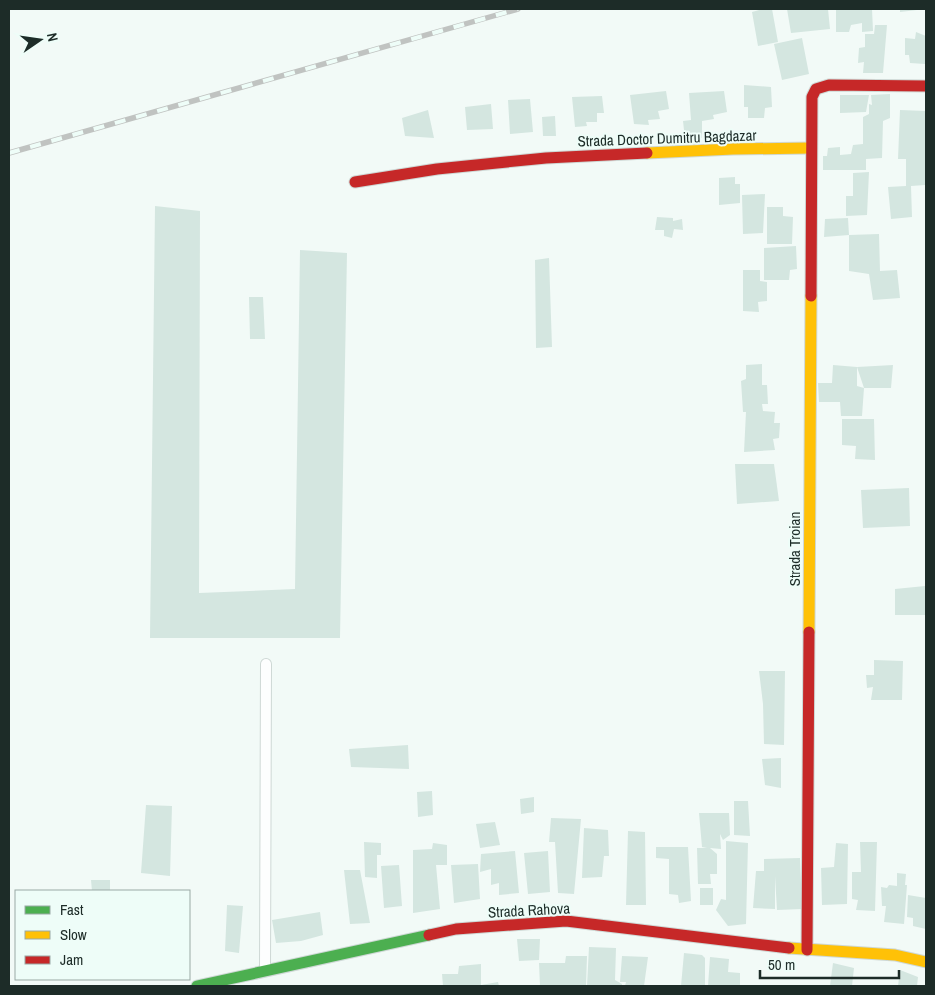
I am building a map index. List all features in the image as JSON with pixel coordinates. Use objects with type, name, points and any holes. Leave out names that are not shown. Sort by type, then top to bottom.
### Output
[{"type":"street","points":[[811,148],[812,97],[816,89],[829,86],[926,86]]},
{"type":"street","name":"Strada Doctor Dumitru Bagdazar","points":[[355,182],[437,169],[546,158],[811,148]]},
{"type":"street","name":"Strada Troian","points":[[807,950],[811,148]]},
{"type":"street","name":"Strada Rahova","points":[[197,986],[456,929],[566,921],[807,950],[895,955],[926,962]]},
{"type":"lane","points":[[265,972],[266,664]]},
{"type":"building","points":[[772,9],[778,42],[758,46],[752,12]]},
{"type":"building","points":[[787,9],[828,9],[830,29],[791,33]]},
{"type":"building","points":[[836,9],[872,9],[873,31],[862,32],[862,23],[851,25],[849,32],[836,32]]},
{"type":"building","points":[[900,9],[917,9],[917,10],[900,12]]},
{"type":"building","points":[[875,25],[887,25],[883,73],[863,73],[864,62],[858,63],[859,48],[865,47],[865,34],[874,34]]},
{"type":"building","points":[[916,32],[926,36],[925,64],[910,63],[909,55],[905,55],[905,38],[915,39]]},
{"type":"building","points":[[802,38],[809,74],[782,80],[774,44]]},
{"type":"building","points":[[744,85],[771,87],[772,107],[765,108],[764,118],[748,118],[748,107],[744,107]]},
{"type":"building","points":[[666,91],[669,109],[658,111],[660,119],[648,120],[649,125],[634,124],[630,95]]},
{"type":"building","points":[[724,91],[727,112],[713,115],[714,119],[702,121],[702,138],[685,139],[683,121],[691,120],[689,93]]},
{"type":"building","points":[[890,94],[890,118],[883,121],[882,158],[866,159],[866,170],[823,170],[823,156],[827,156],[828,148],[840,147],[840,155],[851,154],[853,145],[863,144],[863,117],[869,114],[869,104],[872,105],[871,95]]},
{"type":"building","points":[[840,95],[869,95],[866,112],[840,113]]},
{"type":"building","points":[[602,96],[604,113],[597,113],[597,122],[586,122],[587,126],[575,127],[572,97]]},
{"type":"building","points":[[530,99],[533,132],[510,134],[508,100]]},
{"type":"building","points":[[491,104],[493,129],[467,130],[465,107]]},
{"type":"building","points":[[428,110],[434,138],[405,136],[402,118]]},
{"type":"building","points":[[900,110],[926,111],[925,185],[911,186],[912,217],[891,219],[888,187],[906,186],[906,159],[898,159]]},
{"type":"building","points":[[555,116],[556,136],[543,136],[542,117]]},
{"type":"building","points":[[869,172],[867,215],[846,216],[846,196],[853,196],[853,173]]},
{"type":"building","points":[[735,177],[735,184],[740,184],[740,203],[719,205],[719,178]]},
{"type":"building","points":[[765,194],[763,233],[743,234],[742,195]]},
{"type":"building","points":[[155,206],[200,211],[199,593],[295,589],[300,250],[347,253],[340,638],[150,638]]},
{"type":"building","points":[[767,207],[783,207],[783,216],[793,217],[792,244],[767,244]]},
{"type":"building","points":[[657,217],[673,218],[673,221],[682,219],[683,230],[674,229],[672,238],[664,236],[664,230],[655,230]]},
{"type":"building","points":[[848,218],[849,235],[824,237],[825,219]]},
{"type":"building","points":[[879,234],[880,271],[897,270],[900,298],[873,300],[869,274],[849,271],[849,235]]},
{"type":"building","points":[[796,246],[797,269],[790,270],[789,280],[764,280],[764,248]]},
{"type":"building","points":[[549,258],[552,347],[536,348],[535,260]]},
{"type":"building","points":[[743,270],[760,270],[760,281],[767,282],[767,301],[758,302],[759,312],[743,311]]},
{"type":"building","points":[[249,297],[263,297],[265,339],[250,339]]},
{"type":"building","points":[[762,364],[762,385],[767,385],[768,404],[762,404],[763,411],[775,412],[774,423],[780,423],[779,438],[773,439],[775,450],[744,452],[746,412],[743,412],[741,381],[746,379],[746,365]]},
{"type":"building","points":[[833,365],[857,367],[857,386],[864,388],[862,416],[841,416],[840,402],[819,402],[818,383],[832,383]]},
{"type":"building","points":[[893,365],[891,388],[864,388],[857,367]]},
{"type":"building","points":[[842,419],[874,419],[875,460],[855,459],[856,446],[842,445]]},
{"type":"building","points":[[735,464],[774,464],[779,501],[737,504]]},
{"type":"building","points":[[909,488],[910,526],[863,528],[861,490]]},
{"type":"building","points":[[925,586],[926,615],[895,615],[895,589]]},
{"type":"building","points":[[874,660],[903,661],[902,700],[871,700],[873,687],[867,688],[866,675],[874,675]]},
{"type":"building","points":[[759,671],[785,671],[784,745],[764,744],[763,704]]},
{"type":"building","points":[[408,745],[409,769],[351,767],[349,749]]},
{"type":"building","points":[[781,758],[781,788],[765,785],[762,759]]},
{"type":"building","points":[[432,791],[433,815],[418,817],[417,792]]},
{"type":"building","points":[[534,797],[534,812],[521,814],[520,799]]},
{"type":"building","points":[[734,801],[748,801],[750,836],[734,835]]},
{"type":"building","points":[[146,805],[172,806],[170,876],[141,873]]},
{"type":"building","points":[[699,813],[729,813],[730,835],[723,840],[720,834],[721,849],[710,848],[717,854],[717,874],[710,874],[711,884],[698,884],[697,848],[707,848],[702,847]]},
{"type":"building","points":[[551,818],[581,819],[574,894],[558,893],[555,842],[549,842]]},
{"type":"building","points":[[495,822],[500,845],[480,848],[476,824]]},
{"type":"building","points":[[584,828],[608,830],[609,856],[604,856],[602,877],[582,878]]},
{"type":"building","points":[[628,831],[645,832],[646,905],[626,905]]},
{"type":"building","points":[[726,841],[748,843],[746,924],[728,926],[716,910],[721,899],[726,900]]},
{"type":"building","points":[[364,842],[381,843],[381,855],[377,855],[377,878],[365,877]]},
{"type":"building","points":[[860,842],[877,842],[875,911],[856,910],[858,900],[852,899],[852,872],[861,872]]},
{"type":"building","points":[[433,843],[447,845],[447,865],[436,865],[440,909],[413,913],[413,850],[432,849]]},
{"type":"building","points":[[836,843],[848,844],[847,904],[822,905],[821,868],[834,867]]},
{"type":"building","points":[[656,847],[688,847],[691,901],[679,903],[678,895],[669,894],[669,859],[656,858]]},
{"type":"building","points":[[515,851],[519,893],[499,895],[499,883],[491,885],[491,869],[480,872],[481,854]]},
{"type":"building","points":[[548,851],[550,892],[528,894],[524,853]]},
{"type":"building","points":[[800,858],[802,909],[777,910],[775,876],[775,909],[753,908],[756,871],[764,871],[764,859]]},
{"type":"building","points":[[478,864],[480,899],[454,903],[451,865]]},
{"type":"building","points":[[399,865],[402,906],[384,908],[381,866]]},
{"type":"building","points":[[344,870],[360,870],[370,923],[350,924]]},
{"type":"building","points":[[897,873],[906,874],[904,924],[884,922],[886,906],[882,906],[881,887],[897,886]]},
{"type":"building","points":[[91,880],[110,880],[110,890],[92,890]]},
{"type":"building","points":[[700,888],[713,888],[713,905],[700,905]]},
{"type":"building","points":[[908,895],[926,898],[926,929],[913,926],[913,918],[907,917]]},
{"type":"building","points":[[227,905],[243,906],[239,953],[225,951]]},
{"type":"building","points":[[320,912],[323,935],[301,941],[276,943],[272,920]]},
{"type":"building","points":[[517,939],[540,939],[539,960],[519,961]]},
{"type":"building","points":[[589,947],[616,948],[615,980],[622,984],[622,986],[587,986]]},
{"type":"building","points":[[684,953],[702,955],[705,958],[705,986],[681,986]]},
{"type":"building","points":[[566,956],[587,956],[586,986],[540,986],[539,963],[565,963]]},
{"type":"building","points":[[622,956],[648,957],[644,986],[625,986],[626,982],[620,982]]},
{"type":"building","points":[[710,957],[729,959],[728,972],[740,973],[740,986],[708,986]]},
{"type":"building","points":[[833,963],[854,968],[852,986],[830,986]]},
{"type":"building","points":[[481,964],[481,985],[498,982],[499,986],[443,986],[442,974],[458,974],[459,966]]},
{"type":"building","points":[[900,970],[918,977],[917,986],[898,986]]},
{"type":"railway","points":[[9,153],[518,9]]},
{"type":"traffic: fast","points":[[197,986],[429,935]]},
{"type":"traffic: slow","points":[[647,153],[811,148]]},
{"type":"traffic: slow","points":[[809,632],[811,296]]},
{"type":"traffic: slow","points":[[789,948],[895,955],[926,962]]},
{"type":"traffic: jam","points":[[811,296],[812,97],[816,89],[829,85],[926,86]]},
{"type":"traffic: jam","points":[[355,182],[437,169],[546,158],[647,153]]},
{"type":"traffic: jam","points":[[807,950],[809,632]]},
{"type":"traffic: jam","points":[[429,935],[456,929],[566,921],[789,948]]}]
